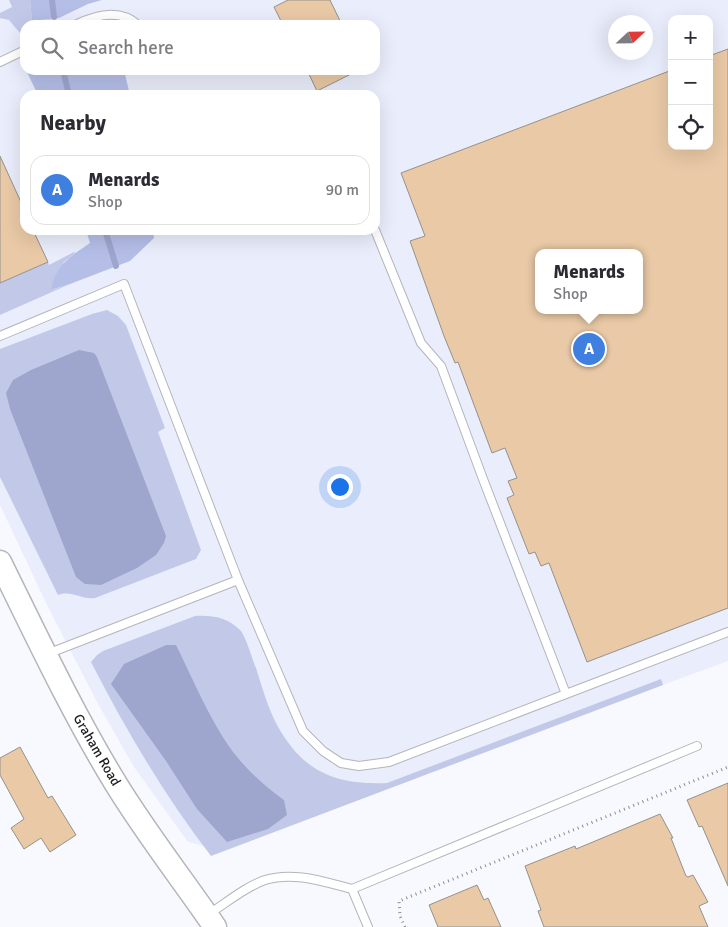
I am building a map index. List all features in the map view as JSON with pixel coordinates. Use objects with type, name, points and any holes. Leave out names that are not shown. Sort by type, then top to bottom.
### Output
[{"type":"main road","name":"Graham Road","points":[[0,562],[96,751],[154,841],[211,921]]},
{"type":"lane","points":[[86,20],[92,17],[112,14],[133,20]]},
{"type":"lane","points":[[0,62],[20,52]]},
{"type":"lane","points":[[377,235],[420,343],[440,366],[566,694]]},
{"type":"lane","points":[[0,336],[124,284],[238,580],[303,731],[323,751],[341,762],[359,766],[390,762],[728,632]]},
{"type":"lane","points":[[46,654],[238,580]]},
{"type":"lane","points":[[211,921],[249,888],[264,881],[282,877],[302,877],[352,889],[697,746]]},
{"type":"lane","points":[[352,889],[368,927]]},
{"type":"path","points":[[405,927],[400,916],[399,901],[728,767]]},
{"type":"shaded area","points":[[0,0],[30,0],[33,20],[20,20],[20,75],[380,75],[380,20],[42,20],[52,19],[102,0],[728,0],[728,661],[389,786],[223,851],[188,842],[134,767],[98,704],[47,605],[0,505]]},
{"type":"shaded area","points":[[9,0],[30,0],[32,20],[20,20],[20,33],[9,20],[0,18],[0,13],[12,7]]},
{"type":"shaded area","points":[[30,0],[102,0],[88,4],[59,18],[32,20]]},
{"type":"shaded area","points":[[28,75],[125,75],[129,90],[36,90]]},
{"type":"shaded area","points":[[88,235],[154,235],[154,238],[130,261],[51,290],[60,267],[70,257],[90,243]]},
{"type":"shaded area","points":[[74,252],[64,262],[52,290],[70,284],[0,315],[0,283],[48,262],[49,265]]},
{"type":"shaded area","points":[[107,310],[118,316],[126,325],[165,428],[158,432],[201,550],[196,559],[95,598],[85,598],[72,594],[58,595],[0,477],[0,349]]},
{"type":"shaded area","points":[[79,350],[94,353],[97,357],[166,536],[156,555],[137,568],[101,585],[85,584],[76,577],[10,409],[6,393],[13,380],[31,370]]},
{"type":"shaded area","points":[[195,616],[219,618],[230,622],[240,630],[247,642],[271,712],[287,741],[310,765],[336,778],[352,781],[387,783],[661,679],[663,685],[211,856],[177,810],[146,762],[91,662],[103,651]]},
{"type":"shaded area","points":[[166,645],[176,645],[212,719],[238,758],[271,791],[284,800],[287,815],[268,829],[227,842],[197,809],[166,761],[111,684],[124,664]]},
{"type":"building","points":[[288,0],[330,0],[340,20],[280,20],[274,7]]},
{"type":"building","points":[[728,49],[728,608],[587,662],[549,563],[541,566],[535,552],[529,554],[507,498],[514,495],[508,481],[517,478],[505,448],[492,453],[458,362],[455,363],[444,336],[410,241],[425,236],[401,173],[668,72],[668,150],[713,150],[713,55]]},
{"type":"building","points":[[309,75],[349,75],[319,90],[317,90]]},
{"type":"building","points":[[0,156],[20,200],[20,235],[35,235],[48,262],[0,283]]},
{"type":"building","points":[[20,747],[48,798],[52,796],[76,835],[50,852],[41,838],[24,849],[11,828],[24,819],[0,775],[0,758]]},
{"type":"building","points":[[728,783],[728,886],[702,826],[699,827],[687,800]]},
{"type":"building","points":[[660,814],[673,838],[671,838],[686,876],[693,875],[708,902],[699,906],[708,927],[544,927],[538,911],[541,910],[525,866],[575,846],[576,849]]},
{"type":"building","points":[[477,885],[484,900],[488,898],[501,927],[438,927],[429,905]]},
{"type":"waterway","points":[[52,0],[54,17]]},
{"type":"waterway","points":[[64,75],[68,90]]},
{"type":"waterway","points":[[107,235],[116,266]]},
{"type":"place","name":"Menards","points":[[589,349]]}]
